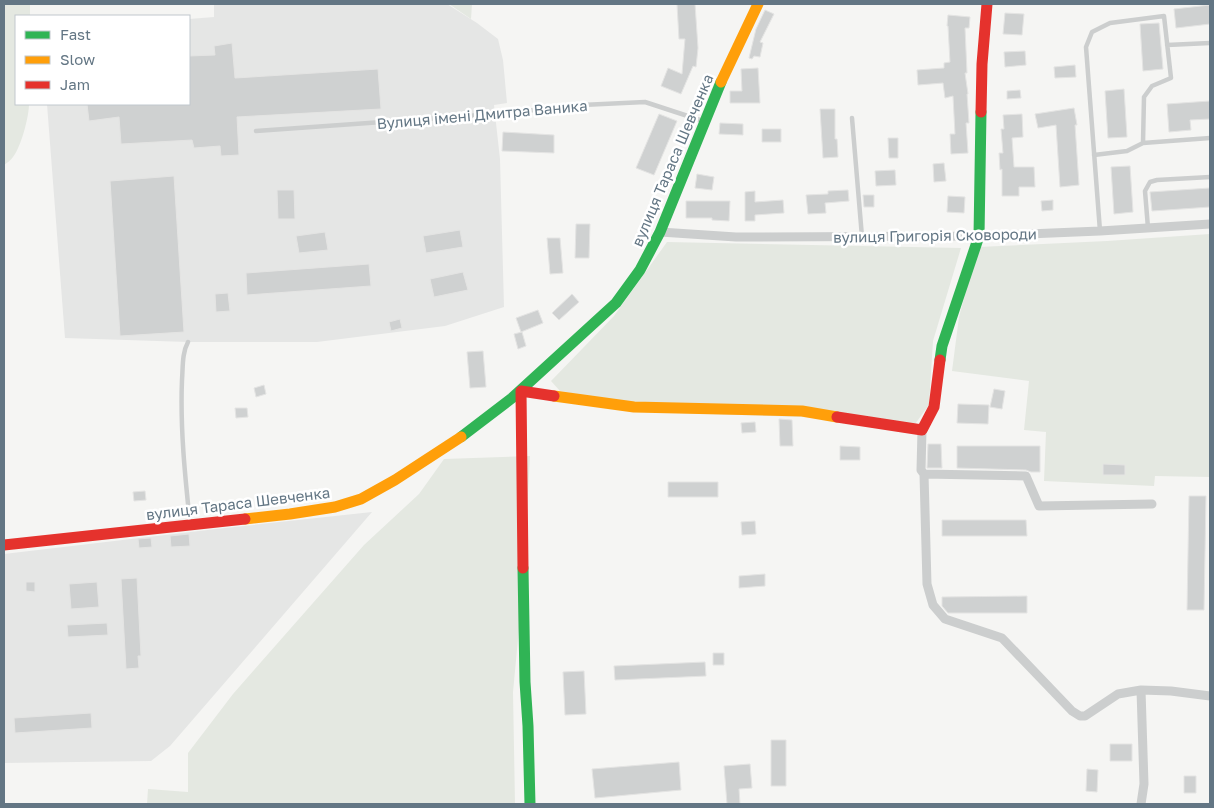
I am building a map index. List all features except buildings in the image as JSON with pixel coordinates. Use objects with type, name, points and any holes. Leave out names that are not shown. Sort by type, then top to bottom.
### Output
[{"type":"street","name":"вулиця Тараса Шевченка","points":[[4,545],[290,514],[336,507],[362,499],[462,436],[512,398],[580,338],[616,303],[640,270],[660,232],[704,121],[758,4]]},
{"type":"street","points":[[987,4],[982,64],[979,236],[942,346],[934,407],[922,430],[921,470],[924,474],[927,584],[933,605],[945,619],[1002,638],[1072,711],[1080,716],[1085,716],[1118,694],[1141,690],[1171,691],[1210,696]]},
{"type":"street","name":"вулиця Григорія Сковороди","points":[[660,232],[736,237],[979,236],[1210,224]]},
{"type":"street","points":[[530,804],[525,682],[521,391],[634,407],[802,411],[922,430]]},
{"type":"street","points":[[924,474],[1026,476],[1038,506],[1152,504]]},
{"type":"street","points":[[1141,690],[1144,784],[1141,804]]},
{"type":"lane","points":[[1100,231],[1086,47],[1092,32],[1110,23],[1164,16],[1171,78],[1152,86],[1144,97],[1143,143]]},
{"type":"lane","points":[[1167,45],[1210,43]]},
{"type":"lane","name":"Вулиця імені Дмитра Ваника","points":[[256,131],[495,114],[582,105],[646,102],[704,121]]},
{"type":"lane","points":[[852,118],[862,237]]},
{"type":"lane","points":[[1094,155],[1127,151],[1143,143],[1210,138]]},
{"type":"lane","points":[[1148,228],[1146,191],[1150,182],[1210,177]]},
{"type":"lane","points":[[188,342],[184,350],[181,400],[185,470],[191,524]]},
{"type":"shaded area","points":[[4,4],[30,4],[30,15],[15,15],[15,105],[29,105],[28,116],[22,139],[16,152],[4,165]]},
{"type":"shaded area","points":[[214,4],[447,4],[498,39],[503,60],[507,103],[494,105],[500,159],[504,307],[445,326],[317,342],[188,342],[65,338],[47,105],[190,105],[190,19],[214,17]]},
{"type":"shaded area","points":[[449,4],[472,4],[471,19]]},
{"type":"shaded area","points":[[1210,234],[1210,477],[1155,476],[1154,486],[1044,481],[1046,432],[1024,430],[1029,381],[952,371],[959,317],[978,247]]},
{"type":"shaded area","points":[[667,242],[961,248],[933,341],[929,405],[915,424],[862,419],[679,413],[560,391],[551,381],[614,316]]},
{"type":"shaded area","points":[[530,456],[523,586],[513,692],[515,804],[147,804],[148,789],[188,792],[188,753],[233,694],[364,545],[419,494],[444,459]]},
{"type":"shaded area","points":[[372,512],[170,746],[151,761],[4,763],[4,554]]},
{"type":"traffic: fast","points":[[461,437],[512,398],[616,303],[640,270],[660,232],[721,82]]},
{"type":"traffic: fast","points":[[940,360],[942,346],[979,236],[981,112]]},
{"type":"traffic: fast","points":[[523,568],[530,804]]},
{"type":"traffic: slow","points":[[721,82],[758,4]]},
{"type":"traffic: slow","points":[[554,396],[634,407],[802,411],[837,417]]},
{"type":"traffic: slow","points":[[245,519],[335,507],[361,499],[395,480],[461,437]]},
{"type":"traffic: jam","points":[[981,112],[982,64],[987,4]]},
{"type":"traffic: jam","points":[[837,417],[922,430],[934,407],[940,360]]},
{"type":"traffic: jam","points":[[523,568],[521,391],[554,396]]},
{"type":"traffic: jam","points":[[4,545],[245,519]]}]
